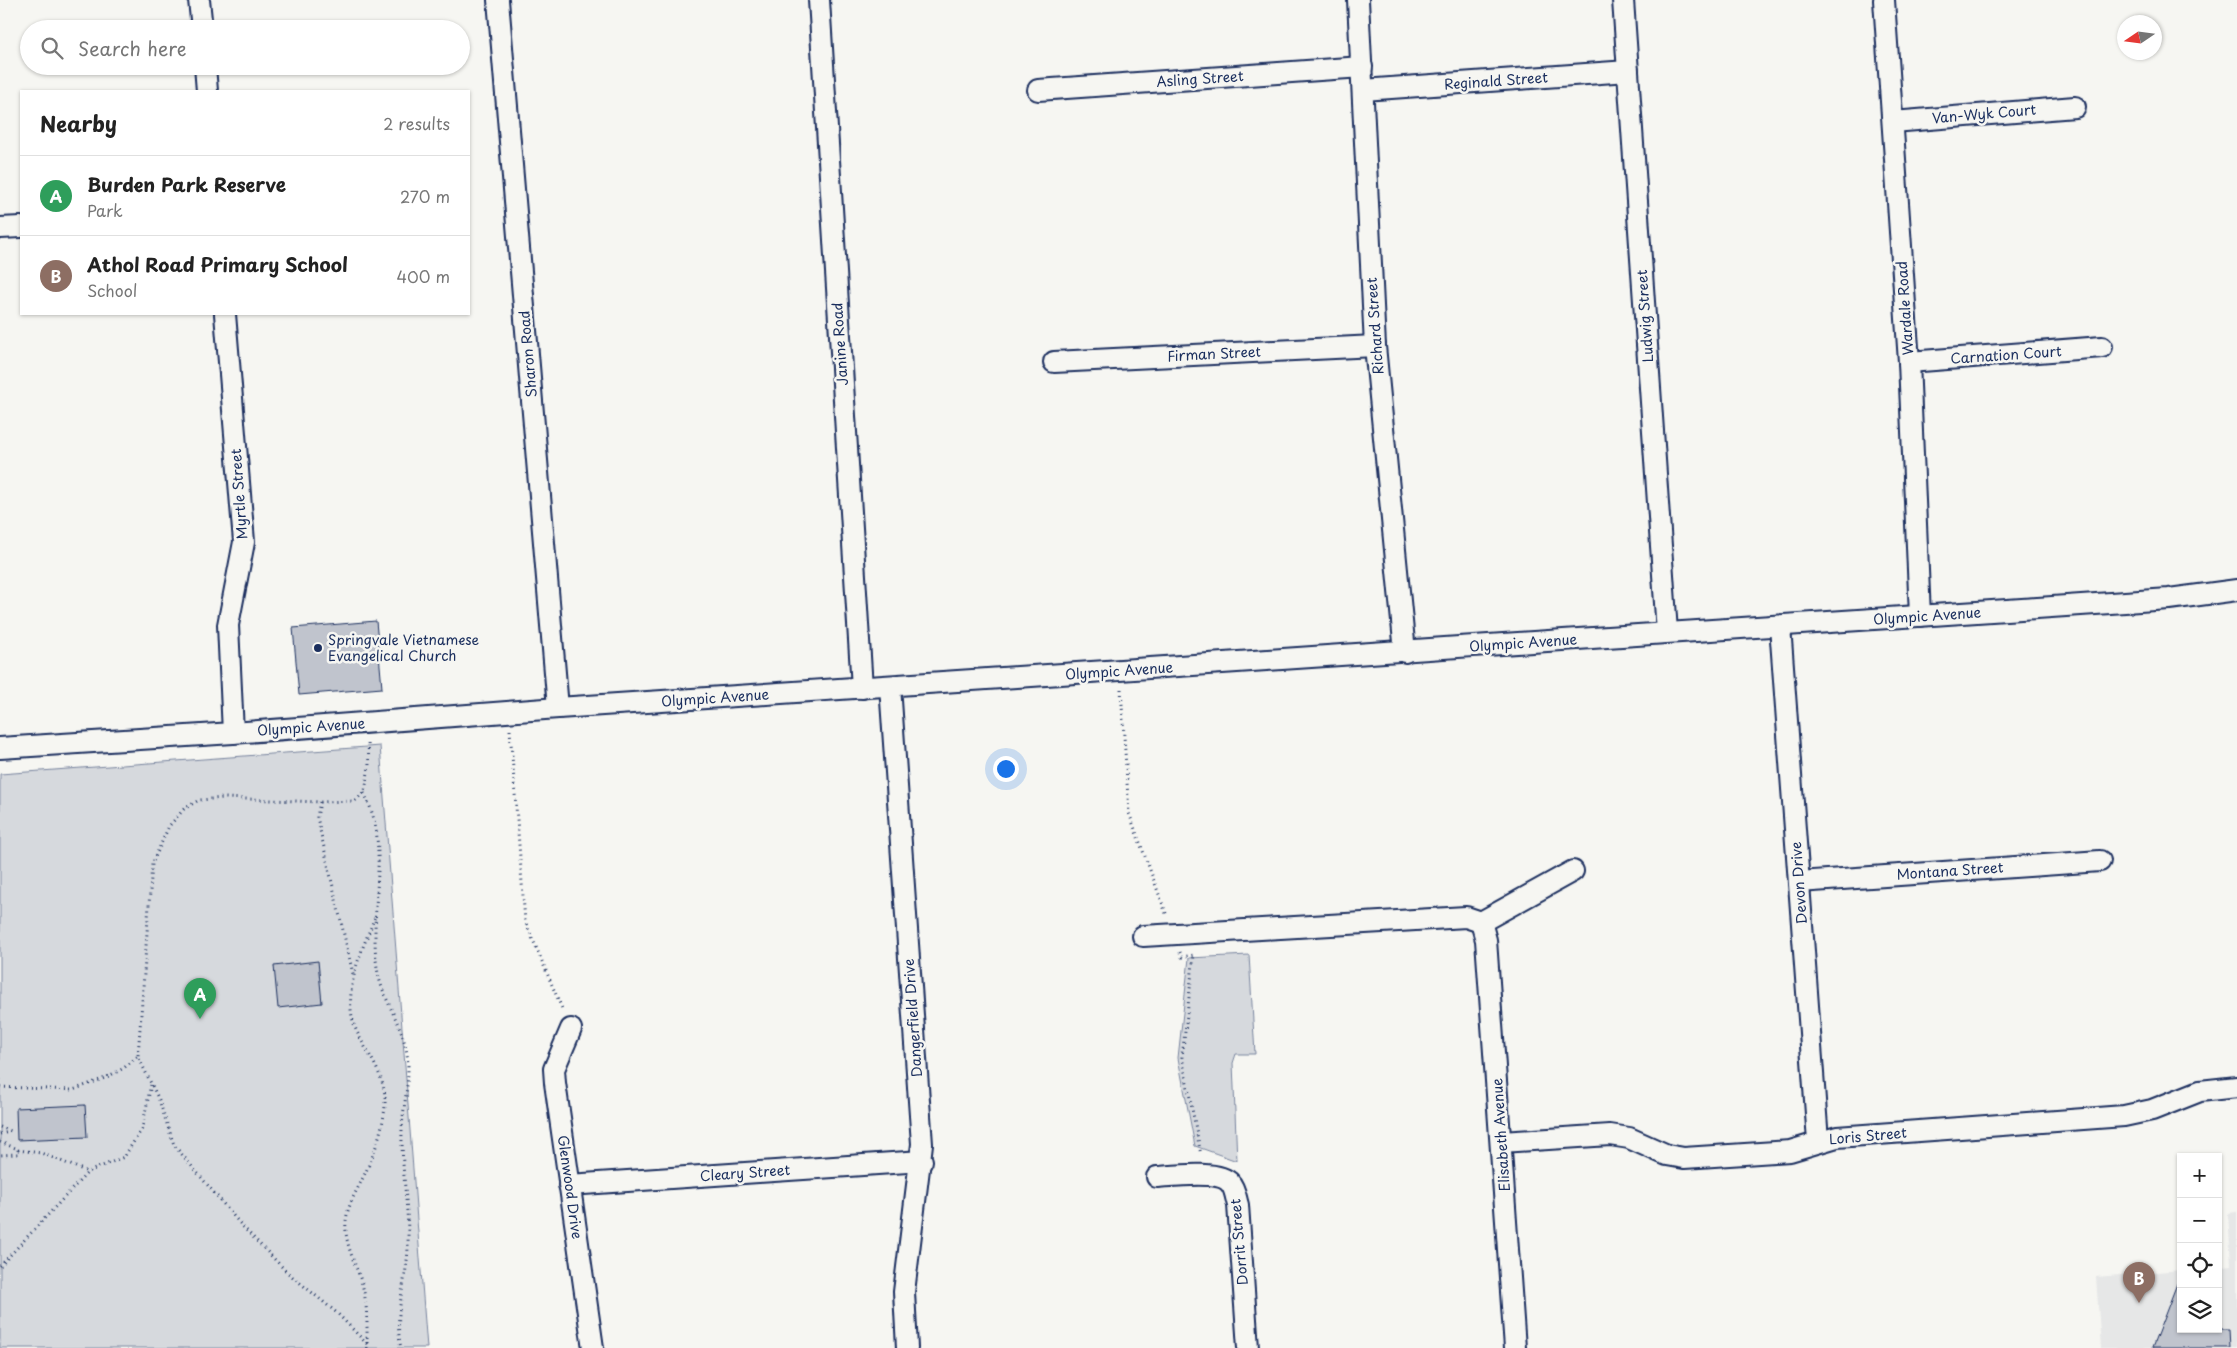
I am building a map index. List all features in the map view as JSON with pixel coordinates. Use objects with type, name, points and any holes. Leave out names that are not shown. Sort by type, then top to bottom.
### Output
[{"type":"street","points":[[200,0],[201,20]]},
{"type":"street","name":"Sharon Road","points":[[498,0],[558,708]]},
{"type":"street","name":"Janine Road","points":[[819,0],[862,688]]},
{"type":"street","name":"Richard Street","points":[[1358,0],[1364,90],[1375,346],[1405,652]]},
{"type":"street","name":"Ludwig Street","points":[[1623,0],[1667,632]]},
{"type":"street","name":"Wardale Road","points":[[1884,0],[1909,362],[1920,616]]},
{"type":"street","name":"Asling Street","points":[[1038,90],[1362,67]]},
{"type":"street","name":"Reginald Street","points":[[1364,90],[1628,72]]},
{"type":"street","points":[[206,75],[207,90]]},
{"type":"street","name":"Van-Wyk Court","points":[[1893,122],[2075,107]]},
{"type":"street","points":[[0,228],[20,227]]},
{"type":"street","name":"Myrtle Street","points":[[225,315],[244,542],[228,626],[233,733]]},
{"type":"street","name":"Firman Street","points":[[1054,362],[1375,346]]},
{"type":"street","name":"Carnation Court","points":[[1909,362],[2102,347]]},
{"type":"street","name":"Olympic Avenue","points":[[0,748],[233,733],[558,708],[2169,599],[2237,590]]},
{"type":"street","name":"Devon Drive","points":[[1780,626],[1818,1141]]},
{"type":"street","name":"Dangerfield Drive","points":[[890,686],[922,1144],[922,1161],[904,1292],[907,1348]]},
{"type":"street","name":"Montana Street","points":[[1799,882],[2100,861]]},
{"type":"street","points":[[1143,936],[1466,917],[1481,922],[1573,871]]},
{"type":"street","name":"Elisabeth Avenue","points":[[1481,922],[1486,940],[1515,1348]]},
{"type":"street","name":"Glenwood Drive","points":[[571,1029],[554,1069],[593,1348]]},
{"type":"street","name":"Loris Street","points":[[1501,1142],[1610,1135],[1628,1138],[1667,1155],[1684,1158],[1790,1151],[1818,1141],[1837,1137],[2124,1116],[2152,1110],[2200,1091],[2237,1086]]},
{"type":"street","name":"Cleary Street","points":[[569,1185],[922,1161]]},
{"type":"street","name":"Dorrit Street","points":[[1157,1177],[1206,1175],[1223,1178],[1231,1183],[1235,1195],[1248,1348]]},
{"type":"path","points":[[1120,671],[1129,813],[1182,957],[1194,955],[1182,1057],[1206,1175]]},
{"type":"path","points":[[509,712],[525,921],[571,1029]]},
{"type":"path","points":[[367,723],[370,766],[364,792],[354,801],[320,802],[224,798],[199,800],[184,809],[169,826],[152,864],[138,1056],[159,1100],[174,1145],[255,1239],[288,1273],[336,1314],[367,1346]]},
{"type":"path","points":[[364,792],[373,812],[378,843],[375,934],[377,970],[383,992],[404,1035],[408,1070],[402,1129],[408,1247],[400,1306],[398,1335],[401,1348]]},
{"type":"path","points":[[320,802],[316,817],[347,944],[353,977],[351,1012],[357,1032],[381,1079],[386,1100],[382,1122],[368,1167],[352,1199],[346,1220],[348,1242],[362,1284],[368,1317],[367,1346]]},
{"type":"path","points":[[353,977],[376,914]]},
{"type":"path","points":[[0,1087],[73,1090],[105,1078],[124,1068],[138,1056]]},
{"type":"path","points":[[0,1266],[88,1172],[124,1157],[142,1129],[151,1083]]},
{"type":"path","points":[[0,1128],[11,1132],[0,1134]]},
{"type":"path","points":[[0,1142],[18,1148],[18,1150],[41,1153],[88,1172]]},
{"type":"path","points":[[0,1154],[18,1154],[18,1150]]},
{"type":"shaded area","points":[[380,746],[427,1348],[0,1348],[0,774]]},
{"type":"shaded area","points":[[1249,955],[1255,1054],[1236,1054],[1233,1063],[1237,1161],[1195,1146],[1178,1058],[1189,958]]},
{"type":"shaded area","points":[[2237,1212],[2237,1348],[2101,1348],[2096,1277],[2177,1270],[2177,1333],[2222,1333],[2222,1267],[2231,1266],[2228,1213]]},
{"type":"building","points":[[376,621],[382,688],[299,695],[293,628]]},
{"type":"building","points":[[318,961],[322,1003],[278,1008],[274,966]]},
{"type":"building","points":[[85,1105],[87,1137],[17,1140],[16,1108]]},
{"type":"building","points":[[2177,1284],[2177,1333],[2222,1333],[2222,1329],[2229,1329],[2230,1348],[2152,1348]]},
{"type":"place","name":"Springvale Vietnamese Evangelical Church","points":[[318,648]]},
{"type":"place","name":"Burden Park Reserve","points":[[200,1019]]},
{"type":"place","name":"Athol Road Primary School","points":[[2139,1303]]}]
